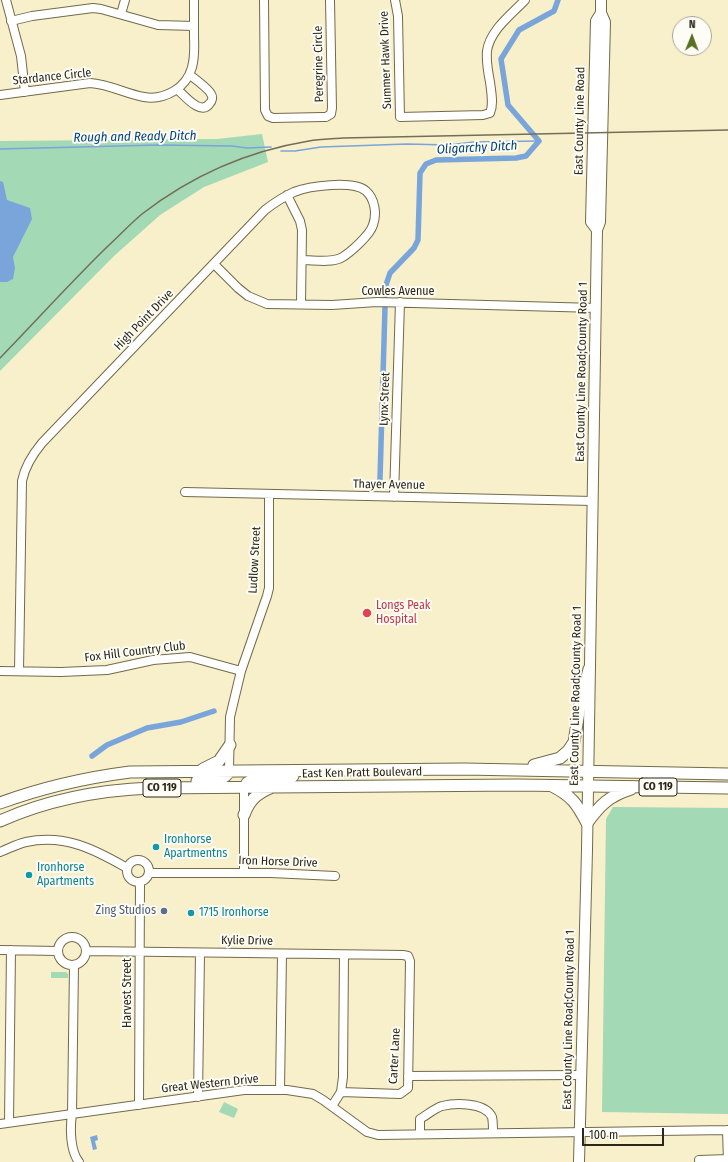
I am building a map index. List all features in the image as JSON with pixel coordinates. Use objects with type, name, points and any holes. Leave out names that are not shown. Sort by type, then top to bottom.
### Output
[{"type":"highway","points":[[507,770],[547,762],[560,758],[568,752],[574,742],[580,705],[589,669]]},
{"type":"highway","points":[[198,771],[219,761],[230,745]]},
{"type":"highway","name":"East Ken Pratt Boulevard","points":[[0,803],[33,791],[93,776],[130,772],[464,769],[728,774]]},
{"type":"highway","points":[[160,788],[180,782],[218,779],[225,777],[229,771]]},
{"type":"highway","points":[[244,787],[248,782],[253,780],[304,775],[307,771]]},
{"type":"highway","name":"East Ken Pratt Boulevard","points":[[0,821],[14,814],[46,804],[76,797],[128,789],[432,785],[728,788]]},
{"type":"highway","points":[[549,785],[563,791],[571,798],[587,823],[596,810],[606,800],[615,794],[643,787]]},
{"type":"highway","points":[[244,815],[248,804],[255,796],[274,787]]},
{"type":"main road","name":"East County Line Road;County Road 1","points":[[579,1162],[588,786],[597,230],[600,222],[605,22],[601,13],[601,0]]},
{"type":"street","points":[[6,0],[21,56],[25,92]]},
{"type":"street","points":[[101,9],[104,0]]},
{"type":"street","points":[[121,14],[125,0]]},
{"type":"street","name":"Stardance Circle","points":[[0,95],[94,83],[141,96],[154,98],[163,96],[177,89],[190,75],[193,66],[195,56],[194,0]]},
{"type":"street","name":"Peregrine Circle","points":[[264,0],[265,110],[268,116],[272,118],[326,117],[331,114],[330,0]]},
{"type":"street","name":"Summer Hawk Drive","points":[[395,0],[398,13],[400,117],[484,115],[490,113],[492,107],[487,52],[498,28],[525,0]]},
{"type":"street","points":[[12,20],[79,9],[101,9],[160,26],[194,26]]},
{"type":"street","points":[[177,89],[198,107],[203,108],[209,105],[212,100],[211,94],[190,75]]},
{"type":"street","name":"High Point Drive","points":[[19,671],[22,482],[24,471],[29,460],[46,439],[265,210],[287,195],[306,189],[345,185],[355,186],[366,191],[372,199],[375,208],[373,226],[370,232],[342,258],[333,260],[302,260]]},
{"type":"street","points":[[287,195],[300,221],[302,230],[301,304]]},
{"type":"street","name":"Cowles Avenue","points":[[214,264],[248,296],[267,304],[332,305],[400,302],[596,308]]},
{"type":"street","name":"Lynx Street","points":[[394,497],[400,302]]},
{"type":"street","name":"Thayer Avenue","points":[[185,492],[593,501]]},
{"type":"street","name":"Ludlow Street","points":[[241,671],[267,596],[269,494]]},
{"type":"street","name":"Fox Hill Country Club","points":[[0,671],[61,672],[107,670],[153,660],[190,657],[241,671]]},
{"type":"street","points":[[229,771],[230,717],[241,671]]},
{"type":"street","points":[[244,787],[244,873]]},
{"type":"street","points":[[0,852],[24,842],[43,840],[74,843],[98,852],[127,868]]},
{"type":"street","points":[[133,861],[142,861],[148,867],[149,873],[145,880],[135,882],[129,878],[127,868],[133,861]]},
{"type":"street","name":"Iron Horse Drive","points":[[149,873],[244,873],[335,876]]},
{"type":"street","name":"Harvest Street","points":[[139,1105],[140,882]]},
{"type":"street","points":[[72,936],[82,940],[85,944],[86,951],[85,957],[82,961],[74,965],[63,962],[60,959],[58,951],[60,943],[72,936]]},
{"type":"street","points":[[0,950],[58,951]]},
{"type":"street","points":[[10,1122],[11,950]]},
{"type":"street","name":"Kylie Drive","points":[[86,951],[408,956]]},
{"type":"street","points":[[198,1097],[200,953]]},
{"type":"street","points":[[280,1090],[282,954]]},
{"type":"street","points":[[332,1106],[340,1092],[343,1077],[344,955]]},
{"type":"street","name":"Carter Lane","points":[[340,1092],[400,1094],[408,1088],[410,961],[408,956]]},
{"type":"street","points":[[74,965],[72,1114],[70,1127],[72,1146],[77,1160],[80,1162]]},
{"type":"street","points":[[408,1076],[581,1076]]},
{"type":"street","name":"Great Western Drive","points":[[0,1124],[244,1090],[280,1090],[313,1094],[367,1132],[378,1134],[580,1133],[727,1130]]},
{"type":"street","points":[[420,1134],[420,1119],[441,1106],[455,1104],[476,1106],[486,1110],[492,1118],[493,1133]]},
{"type":"street","points":[[699,1160],[728,1160],[727,1130]]},
{"type":"green space","points":[[262,134],[268,162],[204,187],[160,215],[114,256],[0,371],[0,141],[217,139]]},
{"type":"green space","points":[[613,807],[728,808],[728,1114],[602,1112],[606,819]]},
{"type":"green space","points":[[51,972],[66,972],[68,974],[68,978],[51,978]]},
{"type":"green space","points":[[224,1102],[238,1109],[234,1118],[219,1112]]},
{"type":"water","points":[[0,181],[3,182],[7,200],[30,208],[32,219],[13,257],[15,268],[13,279],[7,282],[0,282]]},
{"type":"water","points":[[97,1135],[98,1140],[95,1141],[97,1149],[93,1150],[90,1137]]},
{"type":"waterway","name":"Oligarchy Ditch","points":[[385,298],[385,288],[390,273],[414,248],[418,240],[420,173],[426,164],[436,160],[516,158],[526,156],[539,141],[508,105],[501,59],[519,30],[554,11],[558,0]]},
{"type":"waterway","name":"Rough and Ready Ditch","points":[[281,151],[295,151],[321,147],[407,144],[448,145],[474,142],[539,141]]},
{"type":"waterway","name":"Rough and Ready Ditch","points":[[0,149],[158,145],[232,146],[247,148],[271,147]]},
{"type":"waterway","name":"Oligarchy Ditch","points":[[380,479],[385,307]]},
{"type":"waterway","name":"Oligarchy Ditch","points":[[92,756],[107,745],[147,728],[181,722],[214,711]]},
{"type":"railway","points":[[0,358],[66,288],[142,214],[161,200],[200,177],[242,158],[264,151],[309,141],[343,138],[728,130]]},
{"type":"place","name":"Longs Peak Hospital","points":[[367,613]]},
{"type":"place","name":"Ironhorse Apartmentns","points":[[156,847]]},
{"type":"place","name":"Ironhorse Apartments","points":[[29,875]]},
{"type":"place","name":"Zing Studios","points":[[164,911]]},
{"type":"place","name":"1715 Ironhorse","points":[[191,913]]}]
